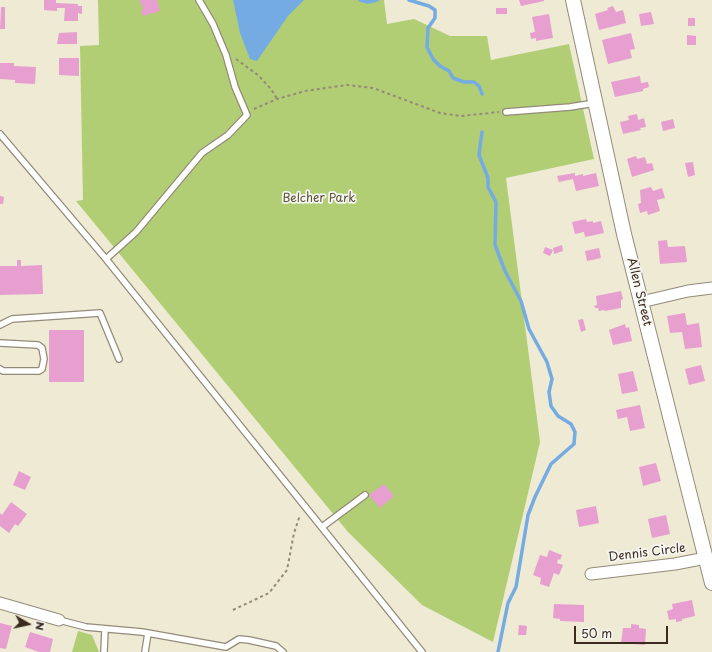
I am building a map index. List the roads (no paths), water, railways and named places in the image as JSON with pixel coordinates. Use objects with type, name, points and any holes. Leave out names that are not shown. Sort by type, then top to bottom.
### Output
[{"type":"street","name":"Allen Street","points":[[573,0],[621,222],[712,582]]},
{"type":"street","points":[[641,302],[688,291],[712,288]]},
{"type":"street","name":"Dennis Circle","points":[[591,574],[675,564],[706,558]]},
{"type":"street","points":[[0,603],[59,620]]},
{"type":"lane","points":[[106,259],[136,232],[202,153],[228,135],[247,115],[235,87],[226,54],[213,24],[199,0]]},
{"type":"lane","points":[[506,112],[570,107],[595,103]]},
{"type":"lane","points":[[0,134],[106,259],[422,652]]},
{"type":"lane","points":[[0,326],[12,319],[100,313],[119,359]]},
{"type":"lane","points":[[0,343],[38,345],[42,348],[44,359],[42,369],[39,371],[3,372],[0,369]]},
{"type":"lane","points":[[322,527],[365,495]]},
{"type":"lane","points":[[59,620],[86,627],[148,633],[226,647],[239,639],[249,640],[276,646],[283,652]]},
{"type":"lane","points":[[104,652],[105,629]]},
{"type":"lane","points":[[145,652],[148,633]]},
{"type":"water","points":[[233,0],[304,0],[288,16],[257,61],[250,59],[240,33]]},
{"type":"waterway","points":[[360,0],[368,2],[377,0]]},
{"type":"waterway","points":[[409,0],[429,6],[435,10],[435,18],[428,28],[427,47],[433,59],[440,66],[449,71],[453,78],[464,82],[474,82],[479,86],[482,94]]},
{"type":"waterway","points":[[482,132],[479,155],[488,178],[488,187],[496,202],[495,245],[505,271],[521,301],[529,329],[547,362],[552,379],[549,392],[551,406],[558,416],[571,424],[575,432],[574,444],[551,464],[528,515],[516,587],[508,603],[498,652]]},
{"type":"park label","name":"Belcher Park","points":[[319,199]]}]
